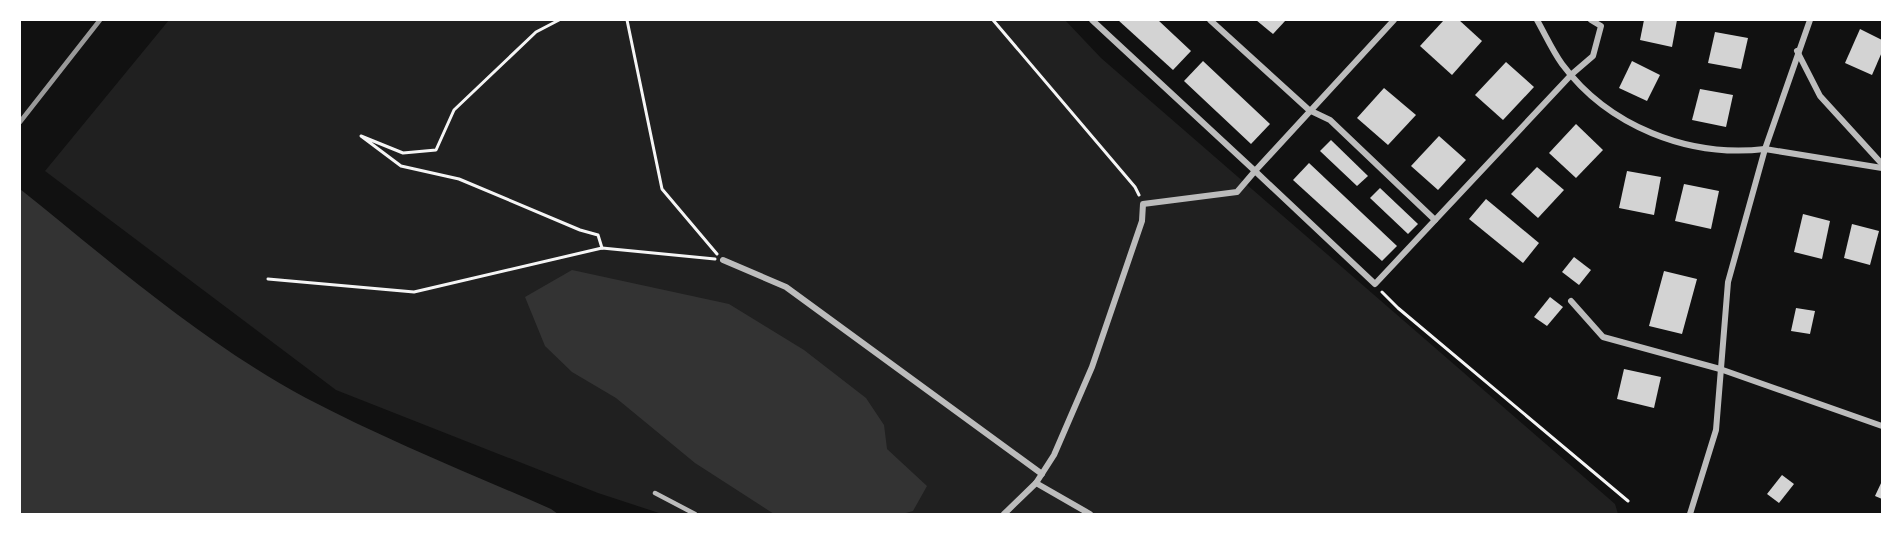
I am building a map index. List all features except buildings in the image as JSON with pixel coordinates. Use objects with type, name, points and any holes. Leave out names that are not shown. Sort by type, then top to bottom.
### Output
[{"type":"street","points":[[1092,20],[1375,284],[1572,74],[1593,56],[1601,26],[1591,20]]},
{"type":"street","points":[[1210,20],[1308,110],[1330,120],[1435,220]]},
{"type":"street","points":[[1004,514],[1036,483],[1054,455],[1092,368],[1142,221],[1143,204],[1238,192],[1308,110],[1394,20]]},
{"type":"street","points":[[1537,20],[1562,64],[1597,100],[1635,127],[1681,144],[1745,151],[1765,149],[1882,166]]},
{"type":"street","points":[[1690,514],[1716,430],[1728,282],[1765,149],[1797,51],[1810,20]]},
{"type":"street","points":[[1797,51],[1820,96],[1882,166]]},
{"type":"street","points":[[723,260],[786,287],[1042,474]]},
{"type":"street","points":[[1571,302],[1603,337],[1720,369],[1882,426]]},
{"type":"street","points":[[1036,483],[1090,514]]},
{"type":"lane","points":[[655,493],[695,514]]},
{"type":"path","points":[[559,20],[536,32],[454,110],[436,150],[403,153],[361,136],[401,166],[459,179],[580,230],[598,235],[602,248]]},
{"type":"path","points":[[627,20],[662,189],[723,260]]},
{"type":"path","points":[[993,20],[1135,187],[1143,204]]},
{"type":"path","points":[[267,279],[414,292],[602,248],[723,260]]},
{"type":"path","points":[[1375,284],[1398,308],[1628,501]]},
{"type":"shaded area","points":[[169,20],[1065,20],[1101,58],[1615,504],[1618,514],[662,514],[598,493],[336,390],[45,171]]},
{"type":"shaded area","points":[[20,189],[158,300],[230,352],[268,376],[366,428],[558,514],[20,514]]},
{"type":"shaded area","points":[[572,270],[729,304],[804,350],[866,398],[884,425],[887,449],[927,486],[913,511],[902,514],[774,514],[695,463],[616,398],[572,372],[545,346],[525,297]]},
{"type":"railway","points":[[20,122],[100,20]]}]
